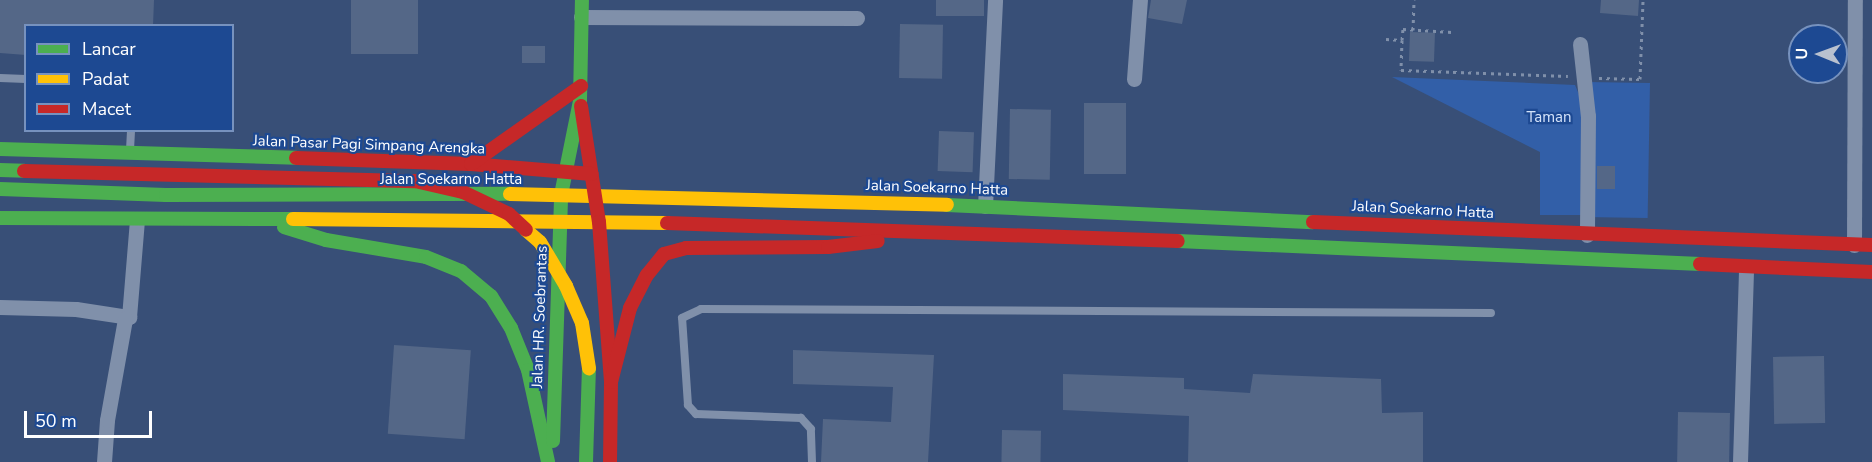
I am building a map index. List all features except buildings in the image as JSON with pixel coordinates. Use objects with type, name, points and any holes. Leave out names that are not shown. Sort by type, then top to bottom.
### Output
[{"type":"main road","points":[[582,0],[580,101],[599,222],[611,382],[610,462]]},
{"type":"main road","points":[[471,164],[580,86]]},
{"type":"main road","name":"Jalan HR. Soebrantas","points":[[553,462],[561,195],[563,173],[580,101]]},
{"type":"main road","name":"Jalan Pasar Pagi Simpang Arengka","points":[[0,149],[471,164],[592,174]]},
{"type":"main road","points":[[0,170],[414,181],[463,192],[514,218],[540,243],[566,286],[582,323],[589,368],[586,462]]},
{"type":"main road","name":"Jalan Soekarno Hatta","points":[[0,189],[166,195],[595,194],[985,206],[1469,230],[1872,245]]},
{"type":"main road","points":[[0,218],[560,220],[921,230],[1872,272]]},
{"type":"main road","points":[[264,220],[326,240],[426,257],[461,271],[491,296],[511,328],[528,370],[548,462]]},
{"type":"main road","points":[[611,382],[630,308],[646,275],[664,254],[686,248],[828,247],[883,241],[921,230]]},
{"type":"main road","points":[[1469,230],[1470,255]]},
{"type":"street","points":[[985,206],[995,0]]},
{"type":"street","points":[[1134,79],[1140,0]]},
{"type":"street","points":[[1854,245],[1855,0]]},
{"type":"street","points":[[581,17],[857,18]]},
{"type":"street","points":[[1580,44],[1584,77],[1587,235]]},
{"type":"street","points":[[104,462],[107,420],[125,319],[131,309],[137,220]]},
{"type":"street","points":[[1740,462],[1746,267]]},
{"type":"street","points":[[0,307],[76,309],[125,319]]},
{"type":"lane","points":[[0,78],[24,79]]},
{"type":"lane","points":[[130,132],[130,153]]},
{"type":"lane","points":[[812,462],[811,429],[801,418],[696,414],[688,405],[682,318],[701,309],[1491,313]]},
{"type":"path","points":[[1413,30],[1414,0]]},
{"type":"path","points":[[1452,32],[1403,29],[1401,70],[1640,79],[1643,0]]},
{"type":"path","points":[[1386,39],[1402,40]]},
{"type":"green space","name":"Taman","points":[[1392,77],[1575,85],[1584,106],[1581,215],[1540,215],[1540,152]]},
{"type":"green space","name":"Taman","points":[[1586,82],[1650,83],[1648,218],[1584,217]]},
{"type":"traffic: fast","points":[[580,101],[582,0]]},
{"type":"traffic: fast","points":[[553,441],[561,195],[580,101]]},
{"type":"traffic: fast","points":[[0,149],[296,158]]},
{"type":"traffic: fast","points":[[0,170],[24,171]]},
{"type":"traffic: fast","points":[[0,189],[166,195],[510,194]]},
{"type":"traffic: fast","points":[[947,205],[1313,222]]},
{"type":"traffic: fast","points":[[0,218],[293,219]]},
{"type":"traffic: fast","points":[[284,227],[326,240],[426,257],[461,271],[491,296],[511,328],[528,370],[548,462]]},
{"type":"traffic: fast","points":[[1178,241],[1700,264]]},
{"type":"traffic: fast","points":[[586,462],[589,368]]},
{"type":"traffic: slow","points":[[510,194],[947,205]]},
{"type":"traffic: slow","points":[[293,219],[667,223]]},
{"type":"traffic: slow","points":[[526,230],[540,242],[566,286],[582,323],[589,368]]},
{"type":"traffic: jam","points":[[471,164],[581,86]]},
{"type":"traffic: jam","points":[[581,106],[599,222],[611,382],[610,462]]},
{"type":"traffic: jam","points":[[296,158],[471,164],[592,174]]},
{"type":"traffic: jam","points":[[24,171],[415,181],[463,192],[509,214],[526,230]]},
{"type":"traffic: jam","points":[[1313,222],[1872,245]]},
{"type":"traffic: jam","points":[[667,223],[1178,241]]},
{"type":"traffic: jam","points":[[611,382],[630,308],[647,275],[664,254],[686,248],[828,247],[878,241]]},
{"type":"traffic: jam","points":[[1700,264],[1872,272]]}]
